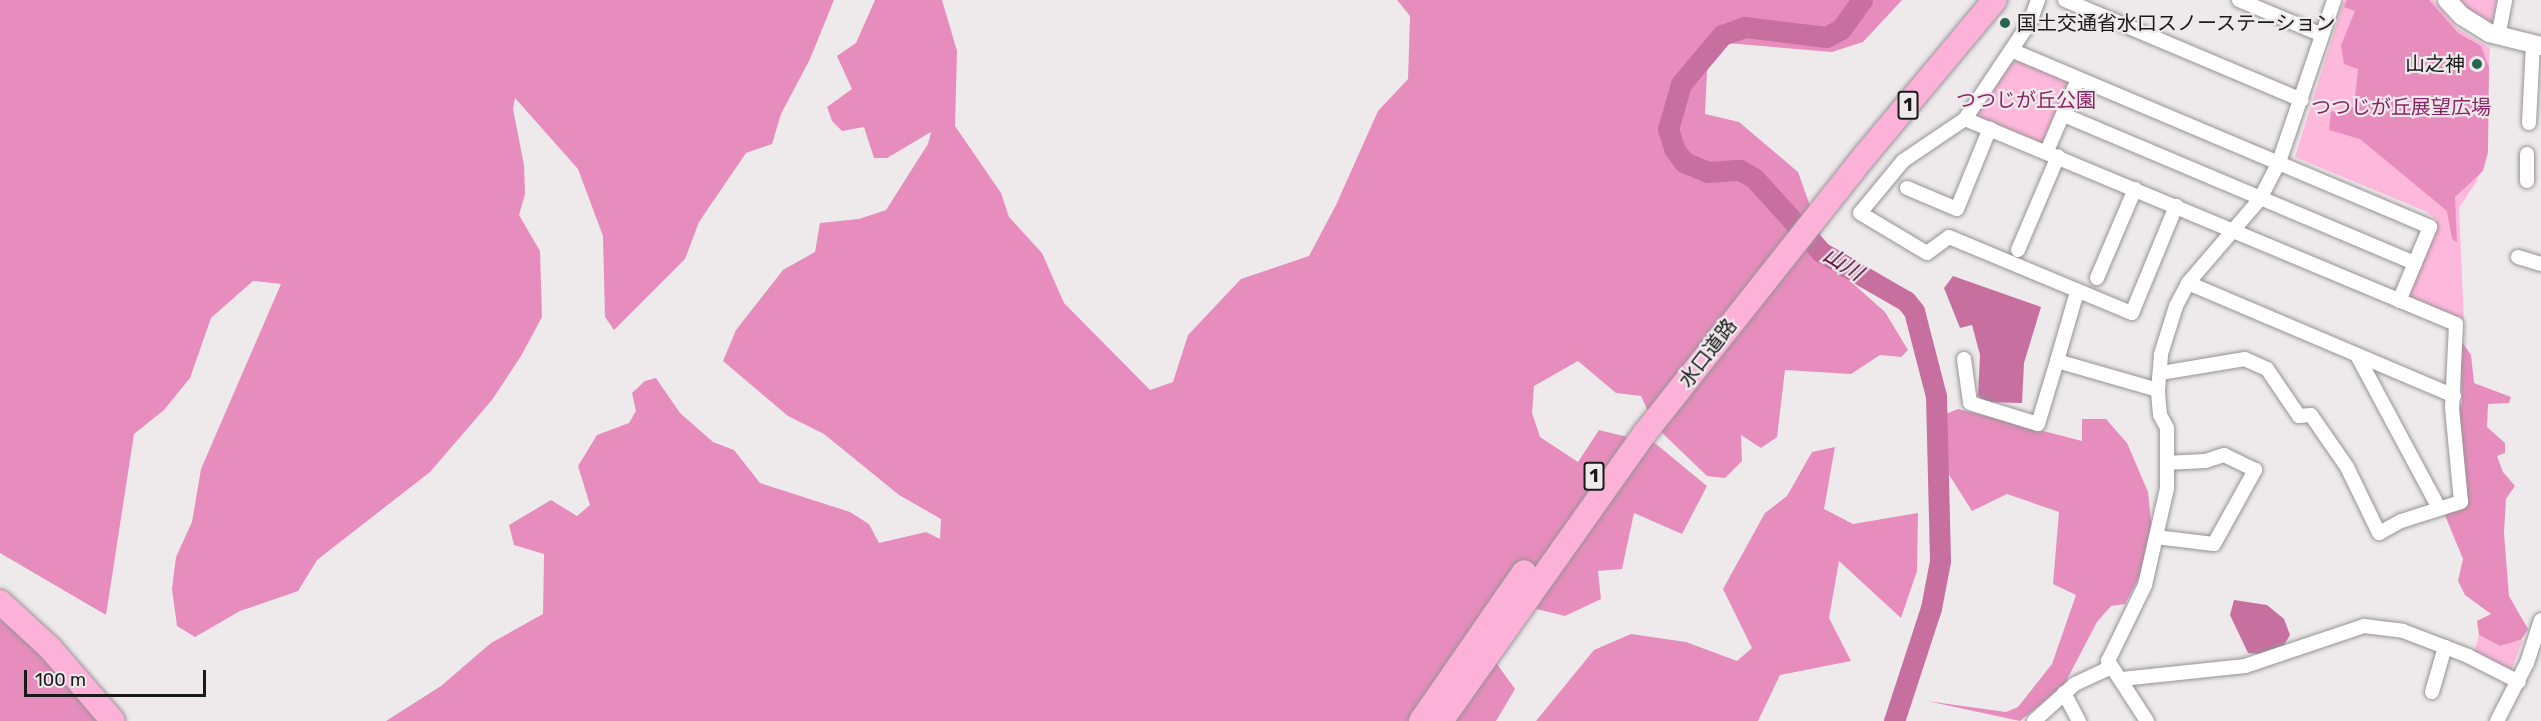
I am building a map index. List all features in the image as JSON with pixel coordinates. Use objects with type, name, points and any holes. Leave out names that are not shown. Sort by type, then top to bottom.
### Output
[{"type":"highway","name":"水口道路","points":[[1816,204],[1974,0]]},
{"type":"highway","name":"水口道路","points":[[1421,721],[1600,467],[1816,204],[1995,0]]},
{"type":"highway","name":"水口道路","points":[[1441,721],[1645,433],[1782,245]]},
{"type":"highway","points":[[0,602],[50,648],[113,721]]},
{"type":"street","points":[[2038,0],[2030,22],[1965,118],[1903,161],[1860,213],[1927,253],[1949,237],[2132,313],[2176,206]]},
{"type":"street","points":[[2065,0],[2302,100]]},
{"type":"street","points":[[2239,0],[2320,34]]},
{"type":"street","points":[[2148,721],[2108,661],[2145,585],[2170,463],[2168,428],[2160,416],[2158,390],[2166,334],[2188,284],[2260,199],[2279,162],[2302,100],[2320,34],[2334,0]]},
{"type":"street","points":[[2447,0],[2462,16],[2498,37],[2537,45],[2529,123]]},
{"type":"street","points":[[2498,37],[2505,0]]},
{"type":"street","points":[[2011,50],[2430,227],[2399,301]]},
{"type":"street","points":[[2018,250],[2078,79]]},
{"type":"street","points":[[2064,116],[2415,263]]},
{"type":"street","points":[[1965,118],[2456,324],[2452,418],[2461,502],[2439,508],[2379,532],[2348,467],[2311,415],[2299,416],[2267,369],[2245,359],[2160,373]]},
{"type":"street","points":[[1907,188],[1956,209],[1990,128]]},
{"type":"street","points":[[2527,181],[2532,163]]},
{"type":"street","points":[[2097,278],[2135,189]]},
{"type":"street","points":[[2518,257],[2541,264]]},
{"type":"street","points":[[2188,284],[2454,396]]},
{"type":"street","points":[[1964,359],[1970,403],[2038,424],[2077,292]]},
{"type":"street","points":[[2358,357],[2439,508]]},
{"type":"street","points":[[2057,361],[2158,390]]},
{"type":"street","points":[[2156,537],[2214,544],[2255,470],[2224,455],[2205,462],[2170,463]]},
{"type":"street","points":[[2497,721],[2519,682],[2541,620]]},
{"type":"street","points":[[2122,679],[2245,666],[2364,626],[2403,631],[2445,647],[2519,682]]},
{"type":"street","points":[[2432,692],[2445,647]]},
{"type":"street","points":[[2034,721],[2064,693],[2110,667]]},
{"type":"street","points":[[2064,693],[2079,721]]},
{"type":"green space","points":[[0,0],[834,0],[810,59],[781,114],[772,144],[746,153],[699,222],[685,259],[614,330],[605,317],[603,236],[578,169],[515,98],[513,109],[524,165],[525,194],[519,215],[540,251],[542,317],[521,356],[492,400],[430,472],[317,560],[298,591],[240,611],[195,637],[177,626],[172,589],[176,557],[192,522],[201,469],[281,284],[253,281],[211,318],[190,378],[164,410],[134,434],[106,615],[0,553]]},
{"type":"green space","points":[[875,0],[942,0],[957,51],[955,126],[1001,193],[1009,217],[1042,253],[1064,303],[1150,390],[1173,382],[1188,335],[1241,279],[1309,256],[1336,205],[1378,111],[1408,79],[1410,16],[1397,0],[1902,0],[1863,42],[1832,52],[1714,42],[1707,71],[1705,114],[1739,122],[1798,172],[1831,264],[1885,312],[1908,350],[1901,357],[1880,355],[1851,374],[1785,370],[1777,437],[1761,448],[1741,435],[1742,461],[1725,478],[1707,476],[1655,426],[1641,396],[1616,393],[1578,361],[1534,386],[1532,413],[1540,437],[1578,462],[1599,430],[1656,444],[1707,486],[1682,534],[1634,513],[1622,569],[1598,571],[1601,599],[1565,616],[1492,598],[1474,632],[1515,689],[1496,721],[386,721],[441,686],[491,643],[543,614],[544,554],[514,545],[509,525],[551,500],[577,516],[590,505],[578,466],[597,435],[629,423],[636,411],[632,393],[645,381],[656,378],[680,413],[713,442],[734,450],[760,483],[850,512],[869,524],[879,543],[926,532],[940,539],[941,519],[899,495],[824,434],[788,416],[723,361],[736,330],[783,270],[815,252],[820,223],[859,219],[886,210],[928,144],[931,132],[887,158],[874,158],[864,127],[842,131],[832,121],[827,107],[852,89],[837,56],[856,43]]},
{"type":"green space","name":"つつじが丘展望広場","points":[[2344,0],[2433,0],[2458,29],[2490,48],[2484,153],[2477,181],[2459,208],[2464,320],[2413,298],[2409,290],[2437,220],[2425,211],[2295,157]]},
{"type":"green space","name":"つつじが丘展望広場","points":[[2347,0],[2429,0],[2458,33],[2481,46],[2489,67],[2488,152],[2483,171],[2455,197],[2457,242],[2452,239],[2447,211],[2360,139],[2329,130],[2331,112],[2354,107],[2358,69],[2344,64],[2341,45],[2355,11],[2344,7]]},
{"type":"green space","points":[[2453,0],[2497,0],[2492,25]]},
{"type":"green space","name":"つつじが丘公園","points":[[2021,60],[2070,81],[2048,141],[2042,144],[1981,119],[1978,110],[2009,64]]},
{"type":"green space","points":[[2460,339],[2471,355],[2474,383],[2511,397],[2509,403],[2488,404],[2487,427],[2505,443],[2505,453],[2497,456],[2503,472],[2515,486],[2506,499],[2504,533],[2509,596],[2528,629],[2521,640],[2500,646],[2479,635],[2477,621],[2491,614],[2465,595],[2458,581],[2463,559],[2444,513],[2466,491],[2458,413],[2462,402]]},
{"type":"green space","points":[[1958,409],[2082,441],[2082,419],[2106,419],[2127,443],[2148,492],[2152,530],[2143,570],[2125,604],[2111,606],[2097,622],[2064,685],[2020,721],[1927,701],[2006,712],[2018,707],[2052,664],[2076,595],[2053,584],[2059,512],[2007,494],[1972,511],[1941,462],[1943,415]]},
{"type":"green space","points":[[1835,447],[1824,509],[1853,524],[1918,513],[1917,571],[1901,618],[1839,561],[1829,618],[1851,661],[1780,675],[1758,721],[1536,721],[1594,650],[1631,634],[1686,642],[1737,661],[1752,648],[1723,589],[1765,513],[1787,496],[1812,452]]},
{"type":"green space","points":[[0,616],[41,655],[103,721],[0,721]]},
{"type":"green space","points":[[2479,635],[2500,646],[2523,640],[2511,671],[2474,653]]},
{"type":"shaded area","points":[[1953,276],[2041,307],[2024,363],[2022,403],[1983,402],[1978,395],[1980,355],[1972,325],[1960,328],[1944,288]]},
{"type":"shaded area","points":[[2234,600],[2267,605],[2284,619],[2290,635],[2284,645],[2258,654],[2248,653],[2230,615]]},
{"type":"waterway","name":"山川","points":[[1862,0],[1841,29],[1826,37],[1745,27],[1722,35],[1681,84],[1668,129],[1675,150],[1684,162],[1708,172],[1740,170],[1754,178],[1821,252],[1906,301],[1914,311],[1936,396],[1940,561],[1931,608],[1894,721]]},
{"type":"place","name":"国土交通省水口スノーステーション","points":[[2005,23]]},
{"type":"place","name":"山之神","points":[[2477,64]]}]
